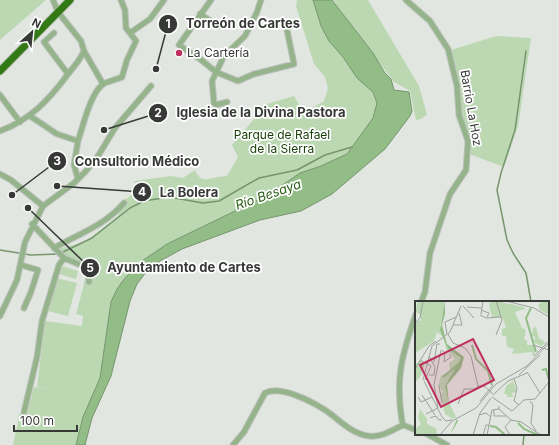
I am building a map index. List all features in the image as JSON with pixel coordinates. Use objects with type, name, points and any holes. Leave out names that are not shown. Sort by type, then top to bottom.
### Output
[{"type":"highway","points":[[0,71],[70,0]]},
{"type":"street","points":[[53,0],[58,12],[77,34],[83,44],[84,51],[103,84]]},
{"type":"street","points":[[78,179],[74,165],[78,141],[92,101],[103,84],[122,77],[127,60],[135,44],[135,39],[125,26],[125,10],[121,0]]},
{"type":"street","points":[[130,33],[150,19],[164,0]]},
{"type":"street","points":[[211,0],[178,45],[200,59],[216,72],[238,81],[254,74],[294,64],[287,30]]},
{"type":"street","points":[[227,102],[216,105],[214,103],[212,80],[224,56],[245,36],[258,12],[261,0]]},
{"type":"street","name":"Barrio La Hoz","points":[[406,0],[427,18],[437,31],[452,58],[458,93],[459,115],[468,141],[468,156],[465,173],[450,194],[428,262],[425,292],[421,301]]},
{"type":"street","points":[[200,14],[218,26]]},
{"type":"street","points":[[54,33],[44,42],[68,74]]},
{"type":"street","points":[[0,131],[30,116],[49,99],[84,51]]},
{"type":"street","points":[[0,316],[13,289],[21,265],[23,247],[32,224],[43,206],[78,179],[98,156],[115,128],[151,86]]},
{"type":"street","points":[[0,95],[20,122]]},
{"type":"street","points":[[30,116],[57,134],[78,141]]},
{"type":"street","points":[[0,174],[11,180],[43,206]]},
{"type":"street","points":[[56,250],[104,222],[124,203]]},
{"type":"street","points":[[32,224],[63,257],[83,266],[89,276],[89,282]]},
{"type":"street","points":[[24,412],[37,357],[42,321],[59,265],[63,257]]},
{"type":"street","points":[[21,265],[38,270],[24,308]]},
{"type":"street","points":[[404,425],[400,413],[400,368],[415,317]]},
{"type":"street","points":[[233,445],[244,432],[265,393],[275,390],[282,390],[314,404],[350,429],[370,437],[404,425],[415,430]]},
{"type":"street","points":[[429,435],[447,445]]},
{"type":"green space","points":[[0,0],[46,0],[0,40]]},
{"type":"green space","name":"Parque de Rafael de la Sierra","points":[[297,0],[313,0],[321,26],[329,41],[343,57],[357,77],[373,92],[377,103],[373,118],[347,154],[321,166],[300,173],[268,195],[167,244],[132,270],[112,299],[100,378],[83,417],[76,445],[13,445],[20,413],[27,414],[34,387],[52,389],[37,387],[45,321],[82,326],[83,316],[76,314],[84,284],[86,266],[68,257],[59,249],[86,241],[119,215],[113,209],[139,189],[134,181],[171,176],[183,178],[195,170],[199,177],[204,179],[227,176],[238,157],[232,145],[254,119],[257,107],[294,96],[304,113],[324,101],[328,88],[325,77],[314,64],[296,6]]},
{"type":"green space","points":[[333,0],[368,0],[419,86],[427,115],[416,120],[410,91],[394,82]]},
{"type":"green space","points":[[496,36],[531,38],[518,126],[504,167],[469,154],[470,138],[460,111],[459,83],[451,50]]},
{"type":"green space","points":[[62,266],[78,271],[76,279],[59,274]]},
{"type":"green space","points":[[57,278],[77,283],[68,316],[48,311]]},
{"type":"shaded area","points":[[313,0],[332,0],[373,53],[385,73],[391,79],[394,90],[409,92],[412,111],[410,116],[385,149],[332,194],[301,211],[260,220],[182,249],[160,261],[147,271],[137,284],[130,301],[111,376],[92,418],[85,445],[76,445],[83,417],[100,378],[111,302],[117,289],[125,278],[142,261],[167,244],[268,195],[300,173],[321,166],[347,154],[373,118],[377,103],[373,92],[357,78],[343,57],[329,41],[321,26]]},
{"type":"waterway","points":[[526,51],[515,130],[497,190],[507,240],[513,253],[526,273],[531,301]]},
{"type":"waterway","name":"Río Besaya","points":[[61,253],[92,238],[130,208],[144,201],[169,197],[203,203],[219,201],[259,178],[297,170],[325,155],[352,147]]},
{"type":"waterway","points":[[0,250],[31,255],[58,254]]},
{"type":"waterway","points":[[523,445],[524,435]]},
{"type":"place","name":"La Cartería","points":[[179,53]]},
{"type":"place","name":"Torreón de Cartes","points":[[156,69]]},
{"type":"place","name":"Iglesia de la Divina Pastora","points":[[104,130]]},
{"type":"place","name":"La Bolera","points":[[57,186]]},
{"type":"place","name":"Consultorio Médico","points":[[12,195]]},
{"type":"place","name":"Ayuntamiento de Cartes","points":[[28,208]]}]
